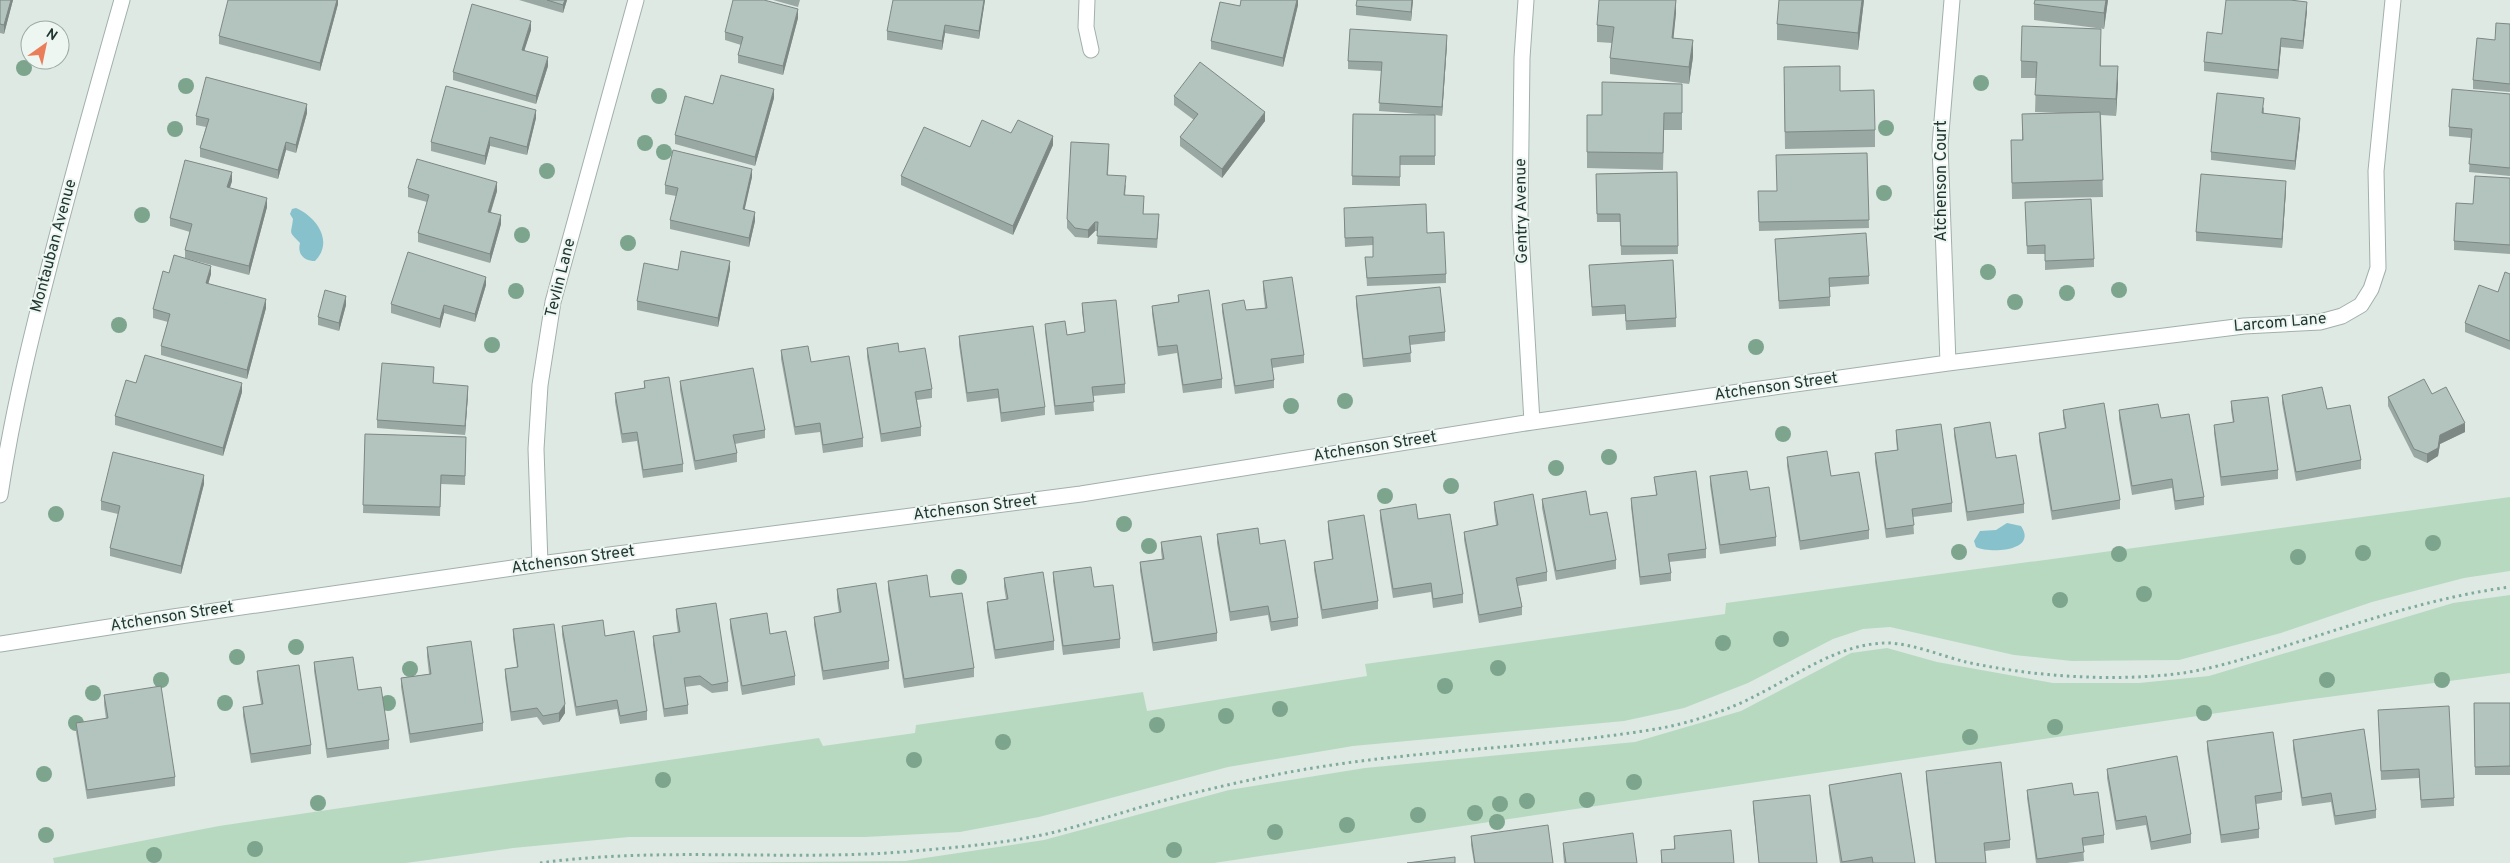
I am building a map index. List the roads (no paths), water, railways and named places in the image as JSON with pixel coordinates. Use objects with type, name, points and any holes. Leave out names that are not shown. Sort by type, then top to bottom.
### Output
[{"type":"street","name":"Montauban Avenue","points":[[0,495],[10,425],[24,360],[122,0]]},
{"type":"street","name":"Tevlin Lane","points":[[540,564],[536,449],[540,385],[553,302],[636,0]]},
{"type":"street","points":[[1087,0],[1086,27],[1091,50]]},
{"type":"street","name":"Gentry Avenue","points":[[1526,0],[1522,58],[1520,217],[1532,422]]},
{"type":"street","name":"Atchenson Court","points":[[1948,362],[1940,145],[1952,0]]},
{"type":"street","name":"Larcom Lane","points":[[1948,362],[2244,326],[2320,322],[2342,316],[2360,305],[2371,290],[2378,268],[2376,171],[2393,0]]},
{"type":"street","name":"Atchenson Street","points":[[0,644],[173,616],[540,564],[1081,494],[1532,422],[1948,362]]},
{"type":"water","points":[[296,208],[310,217],[323,238],[323,246],[315,261],[308,260],[302,256],[299,247],[300,243],[291,233],[293,219],[290,214],[292,209]]},
{"type":"water","points":[[2007,523],[2021,526],[2025,534],[2023,541],[2018,545],[2001,550],[1976,547],[1974,541],[1980,531],[1996,530]]}]
